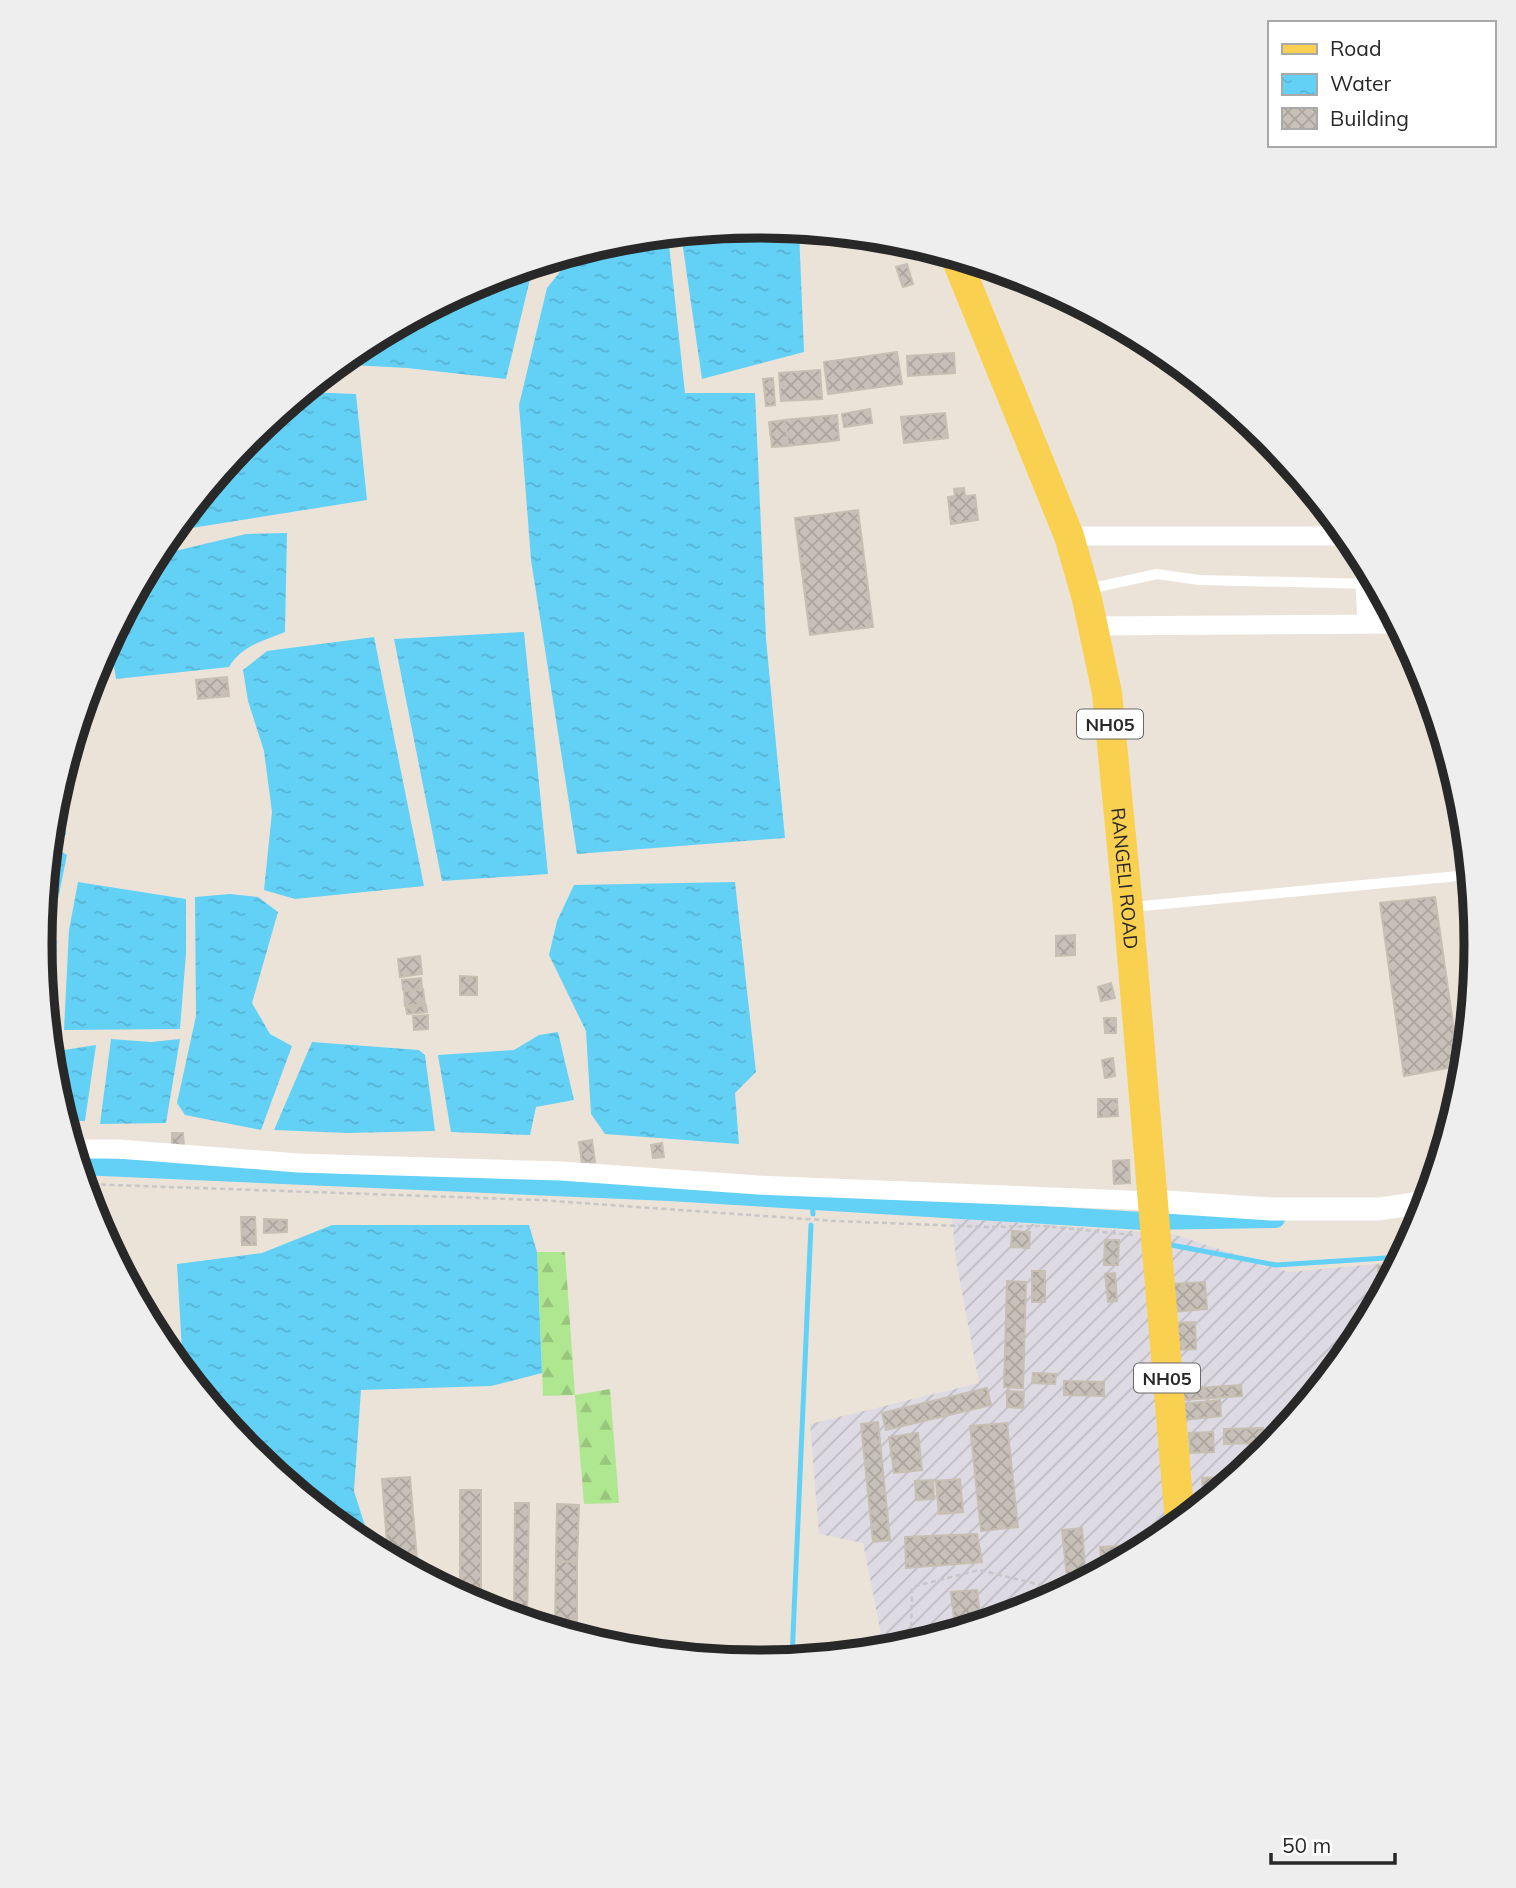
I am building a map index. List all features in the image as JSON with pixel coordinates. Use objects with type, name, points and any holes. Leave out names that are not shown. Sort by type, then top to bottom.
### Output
[{"type":"main road","name":"RANGELI ROAD","points":[[960,269],[1069,536],[1093,626],[1107,693],[1179,1510]]},
{"type":"street","points":[[1069,536],[1333,536]]},
{"type":"street","points":[[1367,624],[1369,592]]},
{"type":"street","points":[[1093,626],[1387,624]]},
{"type":"street","points":[[84,1149],[118,1149],[298,1163],[561,1171],[758,1185],[1153,1223],[1271,1209],[1380,1209],[1414,1204]]},
{"type":"lane","points":[[1084,589],[1157,574],[1199,580],[1365,584]]},
{"type":"lane","points":[[1128,908],[1460,876]]},
{"type":"path","points":[[95,1184],[539,1200],[835,1221],[987,1227],[1045,1226],[1136,1236],[1153,1223]]},
{"type":"path","points":[[911,1632],[912,1587],[979,1570],[1047,1587]]},
{"type":"shaded area","points":[[952,1218],[1173,1234],[1289,1272],[1387,1263],[1345,1336],[1318,1373],[1257,1443],[1187,1504],[1111,1555],[1028,1596],[941,1625],[882,1638],[863,1543],[819,1534],[810,1424],[979,1383],[956,1260]]},
{"type":"green space","points":[[537,1252],[565,1252],[575,1395],[543,1396]]},
{"type":"green space","points":[[610,1389],[619,1503],[584,1504],[575,1395]]},
{"type":"water","points":[[758,238],[799,240],[804,352],[702,379],[682,243]]},
{"type":"water","points":[[669,245],[685,393],[755,393],[766,639],[785,838],[577,854],[531,560],[519,405],[547,288],[565,266],[620,252]]},
{"type":"water","points":[[531,276],[506,379],[355,365],[446,311]]},
{"type":"water","points":[[319,393],[356,394],[367,500],[188,529],[259,445]]},
{"type":"water","points":[[287,533],[285,632],[246,649],[229,667],[116,679],[113,659],[147,591],[171,552],[246,534]]},
{"type":"water","points":[[524,632],[548,874],[442,881],[394,639]]},
{"type":"water","points":[[374,637],[424,886],[295,899],[264,890],[272,812],[264,751],[248,701],[243,670],[267,651]]},
{"type":"water","points":[[65,813],[66,835],[62,835]]},
{"type":"water","points":[[59,850],[67,855],[54,919],[54,898]]},
{"type":"water","points":[[78,882],[186,899],[186,953],[180,1029],[64,1030],[69,930]]},
{"type":"water","points":[[735,882],[756,1072],[735,1093],[739,1144],[605,1134],[591,1114],[586,1031],[549,955],[557,921],[574,885]]},
{"type":"water","points":[[230,894],[258,897],[278,912],[252,1003],[270,1034],[292,1046],[261,1130],[185,1115],[177,1103],[196,1016],[195,897]]},
{"type":"water","points":[[52,937],[57,941],[55,1001]]},
{"type":"water","points":[[558,1032],[574,1100],[536,1107],[530,1135],[451,1132],[438,1055],[514,1050],[539,1035]]},
{"type":"water","points":[[111,1039],[151,1042],[180,1039],[166,1123],[100,1124]]},
{"type":"water","points":[[312,1042],[419,1050],[425,1055],[435,1131],[347,1133],[274,1130]]},
{"type":"water","points":[[96,1045],[85,1121],[76,1121],[61,1050]]},
{"type":"water","points":[[332,1225],[529,1225],[537,1252],[542,1373],[491,1386],[361,1390],[354,1491],[367,1531],[329,1504],[259,1443],[182,1351],[177,1264],[262,1253]]},
{"type":"building","points":[[907,264],[913,284],[903,287],[896,267]]},
{"type":"building","points":[[897,352],[902,384],[828,394],[824,362]]},
{"type":"building","points":[[954,353],[955,373],[908,376],[907,356]]},
{"type":"building","points":[[820,370],[822,399],[781,401],[779,373]]},
{"type":"building","points":[[773,378],[775,405],[766,406],[763,379]]},
{"type":"building","points":[[870,409],[872,423],[844,427],[842,414]]},
{"type":"building","points":[[945,413],[948,438],[904,443],[901,417]]},
{"type":"building","points":[[837,415],[839,440],[788,446],[785,420]]},
{"type":"building","points":[[785,420],[788,446],[772,447],[769,422]]},
{"type":"building","points":[[964,488],[965,496],[975,495],[978,520],[951,524],[948,497],[955,496],[954,489]]},
{"type":"building","points":[[858,510],[873,627],[810,635],[795,518]]},
{"type":"building","points":[[227,677],[229,696],[198,699],[196,680]]},
{"type":"building","points":[[1435,897],[1456,1044],[1452,1067],[1404,1076],[1380,903]]},
{"type":"building","points":[[1075,935],[1075,955],[1056,956],[1056,936]]},
{"type":"building","points":[[420,956],[422,974],[400,977],[398,959]]},
{"type":"building","points":[[460,976],[477,977],[477,995],[460,995]]},
{"type":"building","points":[[421,978],[422,988],[403,990],[402,980]]},
{"type":"building","points":[[1111,983],[1115,998],[1101,1001],[1098,987]]},
{"type":"building","points":[[423,989],[425,1004],[405,1006],[404,991]]},
{"type":"building","points":[[426,1005],[427,1012],[407,1014],[406,1008]]},
{"type":"building","points":[[428,1015],[428,1029],[414,1030],[413,1016]]},
{"type":"building","points":[[1104,1018],[1116,1018],[1116,1033],[1105,1033]]},
{"type":"building","points":[[1113,1058],[1115,1076],[1105,1078],[1102,1060]]},
{"type":"building","points":[[1098,1099],[1117,1099],[1118,1116],[1098,1117]]},
{"type":"building","points":[[172,1133],[183,1133],[184,1147],[172,1148]]},
{"type":"building","points":[[592,1140],[595,1162],[582,1163],[579,1142]]},
{"type":"building","points":[[662,1143],[664,1157],[653,1158],[651,1145]]},
{"type":"building","points":[[1129,1160],[1130,1183],[1114,1184],[1113,1161]]},
{"type":"building","points":[[241,1217],[255,1217],[256,1245],[242,1245]]},
{"type":"building","points":[[264,1219],[287,1220],[287,1232],[264,1233]]},
{"type":"building","points":[[1012,1231],[1030,1232],[1029,1248],[1011,1247]]},
{"type":"building","points":[[1105,1240],[1119,1240],[1118,1265],[1104,1265]]},
{"type":"building","points":[[1378,1266],[1386,1266],[1379,1279]]},
{"type":"building","points":[[1032,1271],[1045,1271],[1045,1302],[1032,1302]]},
{"type":"building","points":[[1115,1273],[1117,1301],[1108,1302],[1105,1274]]},
{"type":"building","points":[[1007,1281],[1026,1282],[1023,1388],[1004,1387]]},
{"type":"building","points":[[1205,1282],[1207,1309],[1173,1312],[1171,1284]]},
{"type":"building","points":[[1195,1322],[1196,1349],[1176,1350],[1175,1323]]},
{"type":"building","points":[[1033,1373],[1056,1374],[1055,1384],[1032,1383]]},
{"type":"building","points":[[1064,1381],[1104,1382],[1104,1396],[1064,1395]]},
{"type":"building","points":[[1241,1385],[1242,1396],[1183,1400],[1182,1389]]},
{"type":"building","points":[[987,1388],[991,1405],[886,1430],[882,1413]]},
{"type":"building","points":[[1007,1391],[1024,1392],[1023,1408],[1007,1407]]},
{"type":"building","points":[[1220,1400],[1221,1416],[1184,1420],[1183,1404]]},
{"type":"building","points":[[878,1422],[890,1540],[873,1542],[861,1424]]},
{"type":"building","points":[[1007,1423],[1018,1527],[981,1531],[970,1426]]},
{"type":"building","points":[[1263,1428],[1263,1436],[1257,1443],[1224,1444],[1224,1429]]},
{"type":"building","points":[[1213,1432],[1214,1452],[1190,1453],[1189,1433]]},
{"type":"building","points":[[918,1433],[922,1470],[894,1473],[889,1437]]},
{"type":"building","points":[[410,1477],[417,1562],[387,1544],[382,1479]]},
{"type":"building","points":[[1219,1477],[1203,1491],[1202,1478]]},
{"type":"building","points":[[960,1479],[963,1512],[939,1514],[936,1481]]},
{"type":"building","points":[[933,1480],[934,1499],[916,1500],[915,1481]]},
{"type":"building","points":[[460,1490],[481,1490],[481,1593],[460,1583]]},
{"type":"building","points":[[515,1503],[529,1503],[527,1611],[514,1606]]},
{"type":"building","points":[[557,1504],[579,1505],[577,1562],[556,1561]]},
{"type":"building","points":[[1082,1528],[1085,1569],[1067,1578],[1062,1530]]},
{"type":"building","points":[[977,1534],[982,1562],[906,1568],[905,1537]]},
{"type":"building","points":[[1127,1545],[1101,1560],[1100,1547]]},
{"type":"building","points":[[556,1561],[577,1562],[577,1625],[555,1619]]},
{"type":"building","points":[[977,1590],[980,1614],[954,1621],[951,1592]]},
{"type":"waterway","points":[[89,1166],[669,1192],[1142,1221],[1276,1219]]},
{"type":"waterway","points":[[812,1201],[813,1214]]},
{"type":"waterway","points":[[792,1649],[811,1225]]},
{"type":"waterway","points":[[1166,1244],[1276,1265],[1390,1258]]}]
